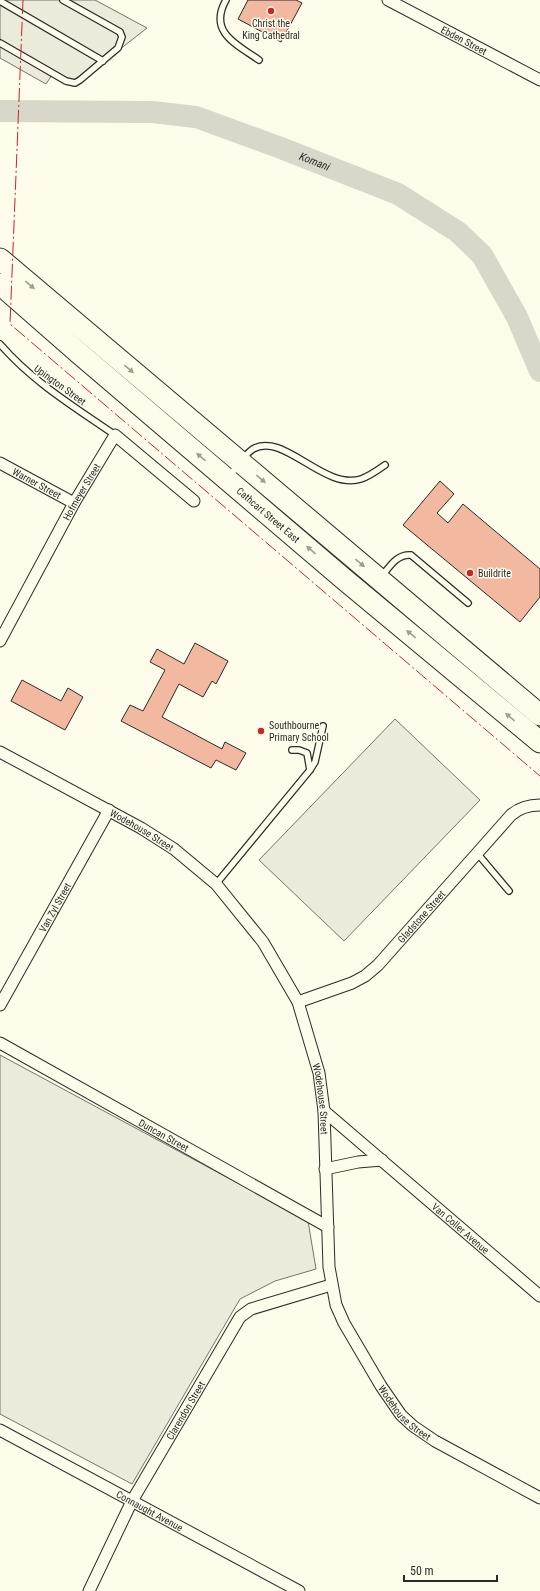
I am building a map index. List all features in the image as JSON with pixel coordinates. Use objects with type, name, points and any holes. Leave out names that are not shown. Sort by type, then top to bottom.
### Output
[{"type":"highway","name":"Cathcart Street East","points":[[0,260],[241,462],[372,587],[540,742]]},
{"type":"highway","name":"Cathcart Street East","points":[[0,284],[227,479],[540,715]]},
{"type":"street","name":"Ebden Street","points":[[388,0],[540,80]]},
{"type":"street","points":[[115,435],[194,501]]},
{"type":"street","name":"Hofmeyer Street","points":[[0,641],[74,503],[115,435]]},
{"type":"street","name":"Warner Street","points":[[0,463],[74,503]]},
{"type":"street","name":"Wodehouse Street","points":[[0,752],[109,810],[174,849],[216,884],[263,942],[298,1002],[319,1072],[324,1111],[329,1267],[331,1285],[336,1305],[344,1323],[381,1386],[401,1415],[413,1426],[435,1441],[540,1498]]},
{"type":"street","name":"Gladstone Street","points":[[298,1002],[346,986],[365,976],[378,965],[510,815],[518,809],[526,806],[540,805]]},
{"type":"street","name":"Van Zyl Street","points":[[0,1005],[109,810]]},
{"type":"street","name":"Duncan Street","points":[[0,1043],[328,1227]]},
{"type":"street","name":"Van Coller Avenue","points":[[324,1111],[540,1296]]},
{"type":"street","points":[[325,1169],[358,1162],[382,1160]]},
{"type":"street","name":"Clarendon Street","points":[[89,1591],[132,1501],[240,1317],[251,1309],[331,1285]]},
{"type":"street","name":"Connaught Avenue","points":[[0,1430],[299,1591]]},
{"type":"lane","points":[[0,43],[70,82],[75,83],[80,80],[118,48],[122,41],[121,33],[63,0]]},
{"type":"lane","points":[[226,0],[220,17],[222,31],[227,38],[258,60]]},
{"type":"lane","points":[[0,2],[103,61]]},
{"type":"lane","name":"Upington Street","points":[[0,344],[42,385],[115,435]]},
{"type":"lane","points":[[227,479],[251,450],[260,446],[268,446],[288,453],[323,473],[343,480],[360,480],[385,465]]},
{"type":"lane","points":[[372,587],[397,559],[404,555],[411,555],[468,603]]},
{"type":"lane","points":[[216,884],[310,770],[315,762],[323,726]]},
{"type":"lane","points":[[292,750],[299,750],[307,754],[310,770]]},
{"type":"lane","points":[[476,853],[510,891]]},
{"type":"shaded area","points":[[0,0],[95,0],[147,28],[73,86],[52,75],[46,84],[0,58]]},
{"type":"shaded area","points":[[395,719],[480,800],[344,941],[259,860]]},
{"type":"shaded area","points":[[0,1055],[308,1221],[316,1269],[275,1281],[240,1299],[132,1484],[0,1414]]},
{"type":"building","points":[[248,0],[296,0],[302,3],[281,42],[238,19]]},
{"type":"building","points":[[440,481],[454,494],[437,513],[448,523],[463,504],[540,569],[540,597],[520,622],[403,525]]},
{"type":"building","points":[[195,643],[228,661],[216,684],[212,681],[203,697],[179,684],[162,717],[222,749],[225,742],[246,753],[236,770],[216,760],[211,768],[121,721],[130,705],[143,711],[165,670],[150,662],[157,649],[184,664]]},
{"type":"building","points":[[22,680],[61,701],[68,688],[83,697],[65,730],[11,701]]},
{"type":"waterway","name":"Komani","points":[[0,111],[152,112],[196,117],[281,148],[398,194],[458,232],[482,255],[517,317],[540,371]]},
{"type":"power","points":[[23,0],[10,324],[540,776]]},
{"type":"place","name":"Christ the King Cathedral","points":[[271,11]]},
{"type":"place","name":"Buildrite","points":[[470,573]]},
{"type":"place","name":"Southbourne Primary School","points":[[261,731]]}]
